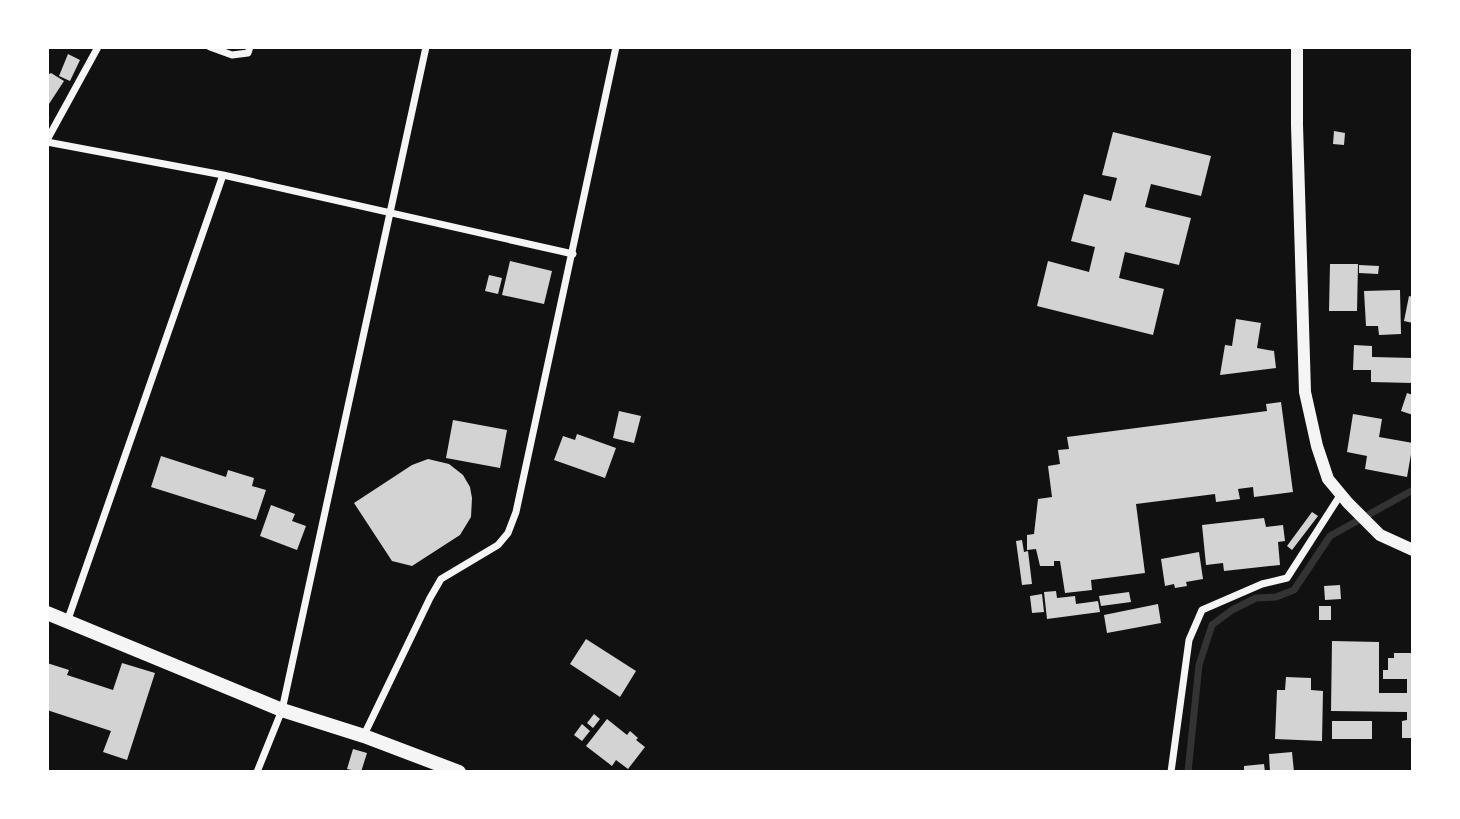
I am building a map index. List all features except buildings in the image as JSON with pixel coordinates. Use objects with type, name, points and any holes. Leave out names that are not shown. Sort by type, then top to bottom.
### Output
[{"type":"main road","points":[[47,613],[282,709],[459,772]]},
{"type":"street","points":[[99,47],[47,141],[223,175],[573,254]]},
{"type":"street","points":[[210,47],[232,55],[248,53],[250,47]]},
{"type":"street","points":[[257,772],[282,709],[426,47]]},
{"type":"street","points":[[364,736],[441,579],[498,545],[508,533],[516,512],[616,47]]},
{"type":"street","points":[[1297,47],[1305,392],[1317,446],[1328,480],[1344,499],[1380,535],[1413,550]]},
{"type":"street","points":[[67,622],[223,175]]},
{"type":"street","points":[[1171,772],[1189,640],[1202,610],[1262,584],[1287,578],[1344,499]]},
{"type":"waterway","points":[[1188,772],[1199,665],[1212,625],[1232,610],[1256,598],[1276,597],[1294,590],[1330,536],[1413,490]]}]
